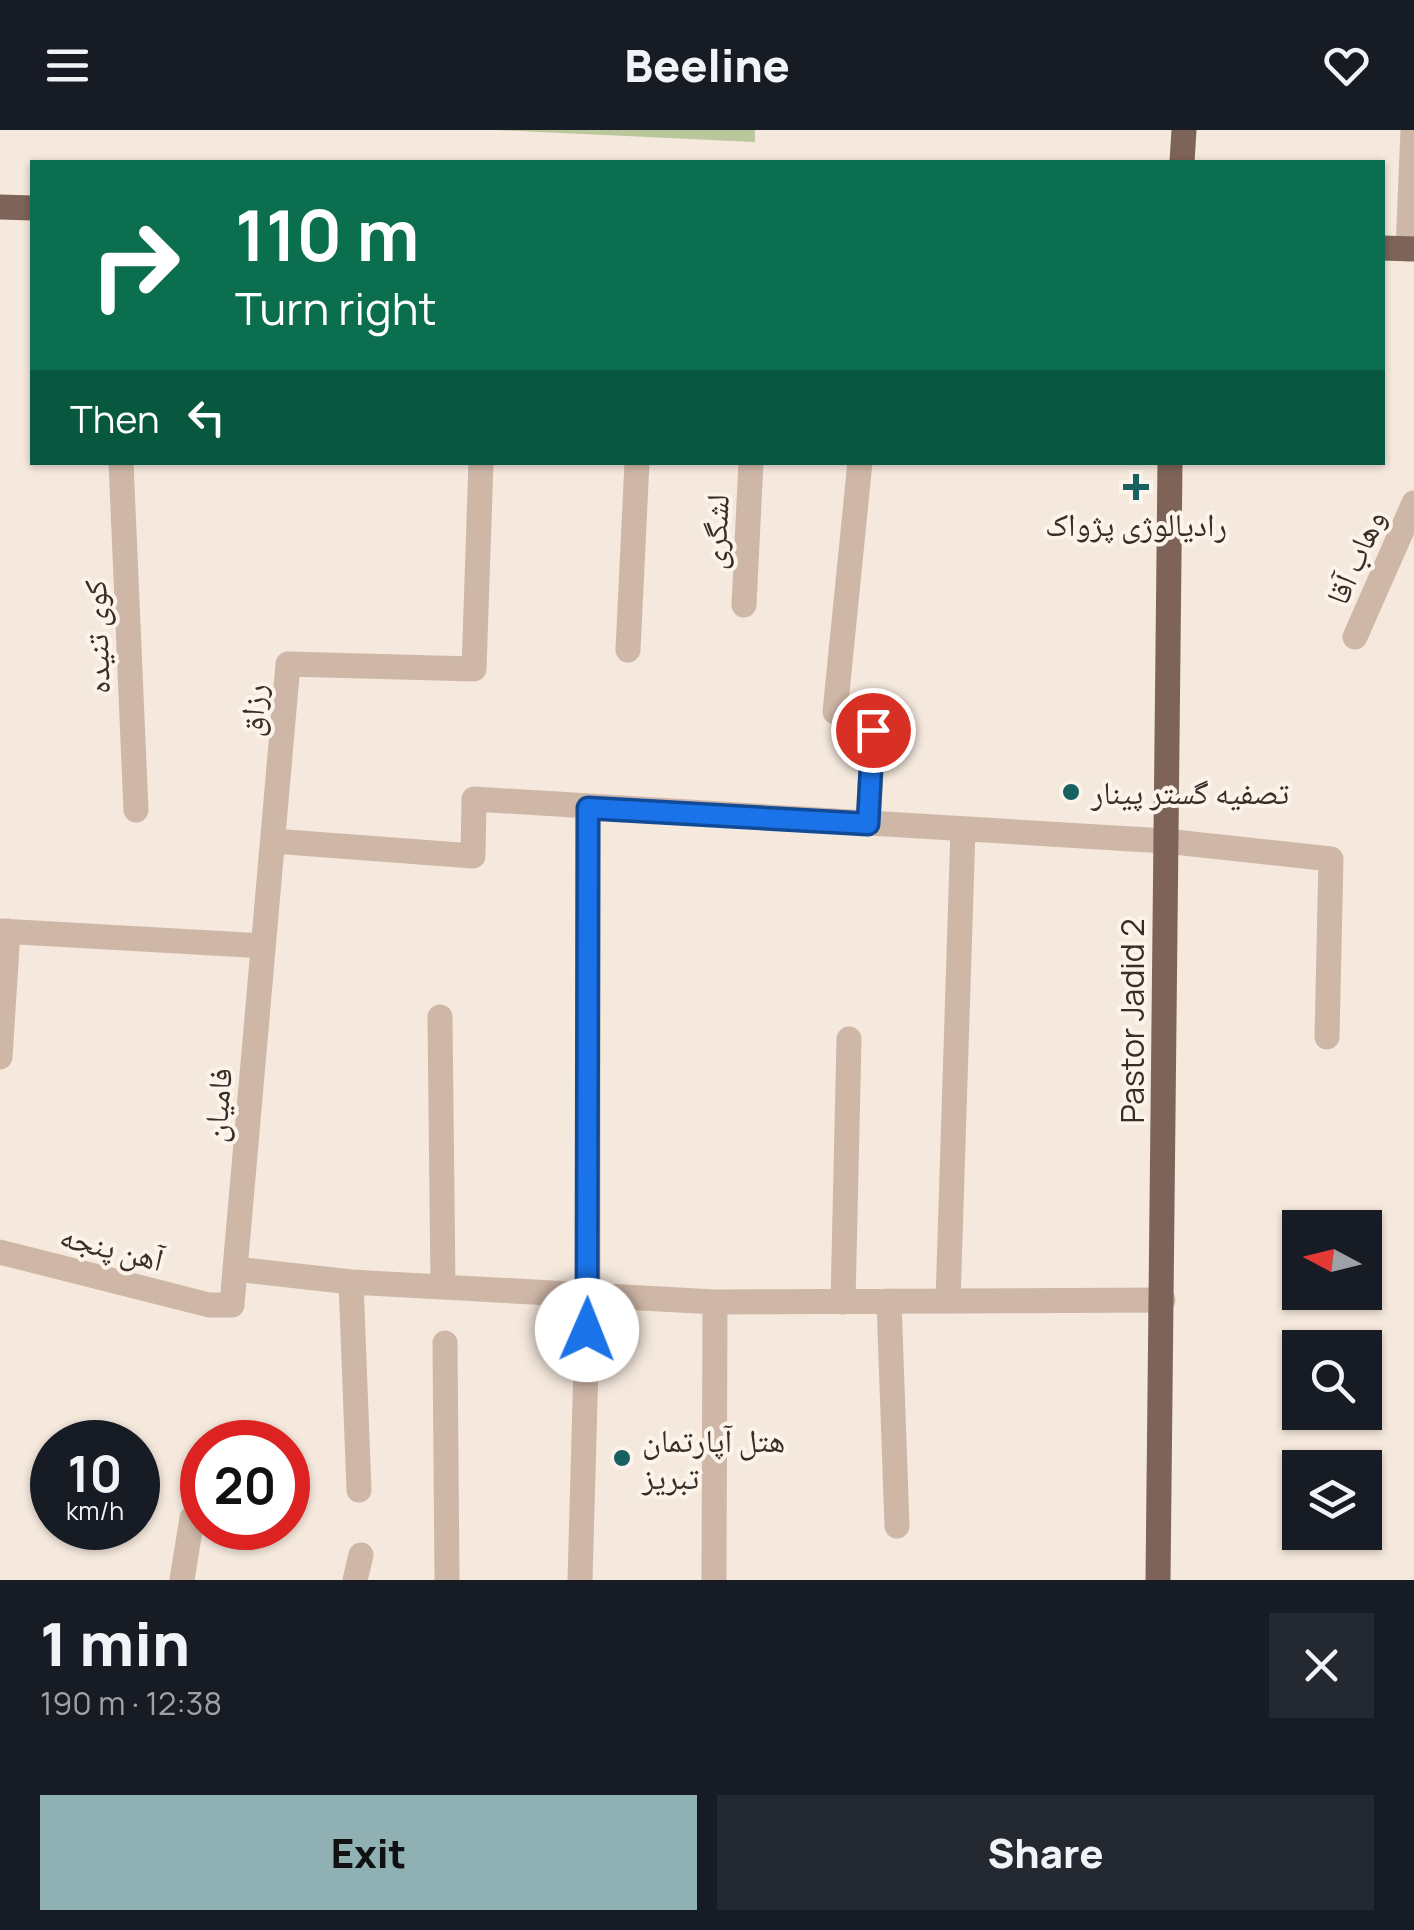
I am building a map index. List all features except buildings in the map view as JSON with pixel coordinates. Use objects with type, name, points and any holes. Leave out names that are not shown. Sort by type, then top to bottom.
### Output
[{"type":"main road","points":[[1182,160],[1184,130]]},
{"type":"main road","points":[[0,207],[30,208]]},
{"type":"main road","name":"Pastor Jadid 2","points":[[1158,1580],[1170,465]]},
{"type":"street","points":[[1402,249],[1414,130]]},
{"type":"street","name":"کوی تنیده","points":[[120,465],[136,810]]},
{"type":"street","name":"رزاق","points":[[264,946],[288,664],[474,669],[481,465]]},
{"type":"street","points":[[628,650],[636,465]]},
{"type":"street","name":"لشگری","points":[[744,604],[751,465]]},
{"type":"street","points":[[860,465],[835,712],[873,730],[868,824]]},
{"type":"street","name":"وهاب آقا","points":[[1355,637],[1414,502]]},
{"type":"street","points":[[273,841],[473,856],[474,799],[1165,841],[1332,858],[1327,1037]]},
{"type":"street","points":[[580,1580],[588,1294],[588,808]]},
{"type":"street","points":[[948,1301],[964,830]]},
{"type":"street","points":[[0,1057],[4,931],[264,946]]},
{"type":"street","name":"فامیان","points":[[235,1269],[264,946]]},
{"type":"street","points":[[440,1017],[443,1287]]},
{"type":"street","points":[[843,1302],[849,1039]]},
{"type":"street","name":"آهن پنجه","points":[[0,1252],[209,1305],[232,1304],[235,1269]]},
{"type":"street","points":[[235,1269],[352,1282],[715,1302],[1163,1300]]},
{"type":"street","points":[[352,1282],[359,1490]]},
{"type":"street","points":[[714,1580],[715,1302]]},
{"type":"street","points":[[890,1302],[897,1526]]},
{"type":"street","points":[[445,1343],[447,1580]]},
{"type":"street","points":[[182,1580],[187,1550]]},
{"type":"green space","points":[[495,130],[755,130],[755,142]]},
{"type":"place","name":"رادیالوژی پژواک","points":[[1136,487]]},
{"type":"place","name":"تصفیه گستر پینار","points":[[1071,792]]},
{"type":"place","name":"هتل آپارتمان تبریز","points":[[622,1458]]},
{"type":"route","points":[[587,1330],[588,808],[868,824],[873,730]]}]
